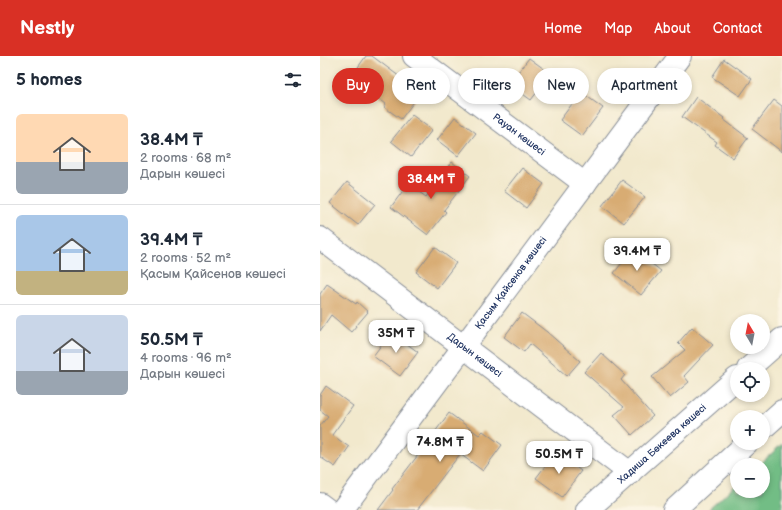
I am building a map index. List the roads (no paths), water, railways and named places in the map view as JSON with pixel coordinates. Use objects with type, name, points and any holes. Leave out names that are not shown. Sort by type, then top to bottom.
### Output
[{"type":"street","name":"Рауан көшесі","points":[[414,56],[585,184]]},
{"type":"street","name":"Қасым Қайсенов көшесі","points":[[342,510],[680,56]]},
{"type":"street","name":"Дарын көшесі","points":[[320,238],[630,473]]},
{"type":"street","points":[[756,362],[782,339]]},
{"type":"street","name":"Хадиша Бөкеева көшесі","points":[[587,510],[730,384]]},
{"type":"street","points":[[770,422],[782,411]]},
{"type":"street","points":[[674,510],[739,450]]},
{"type":"street","points":[[320,504],[328,510]]}]
